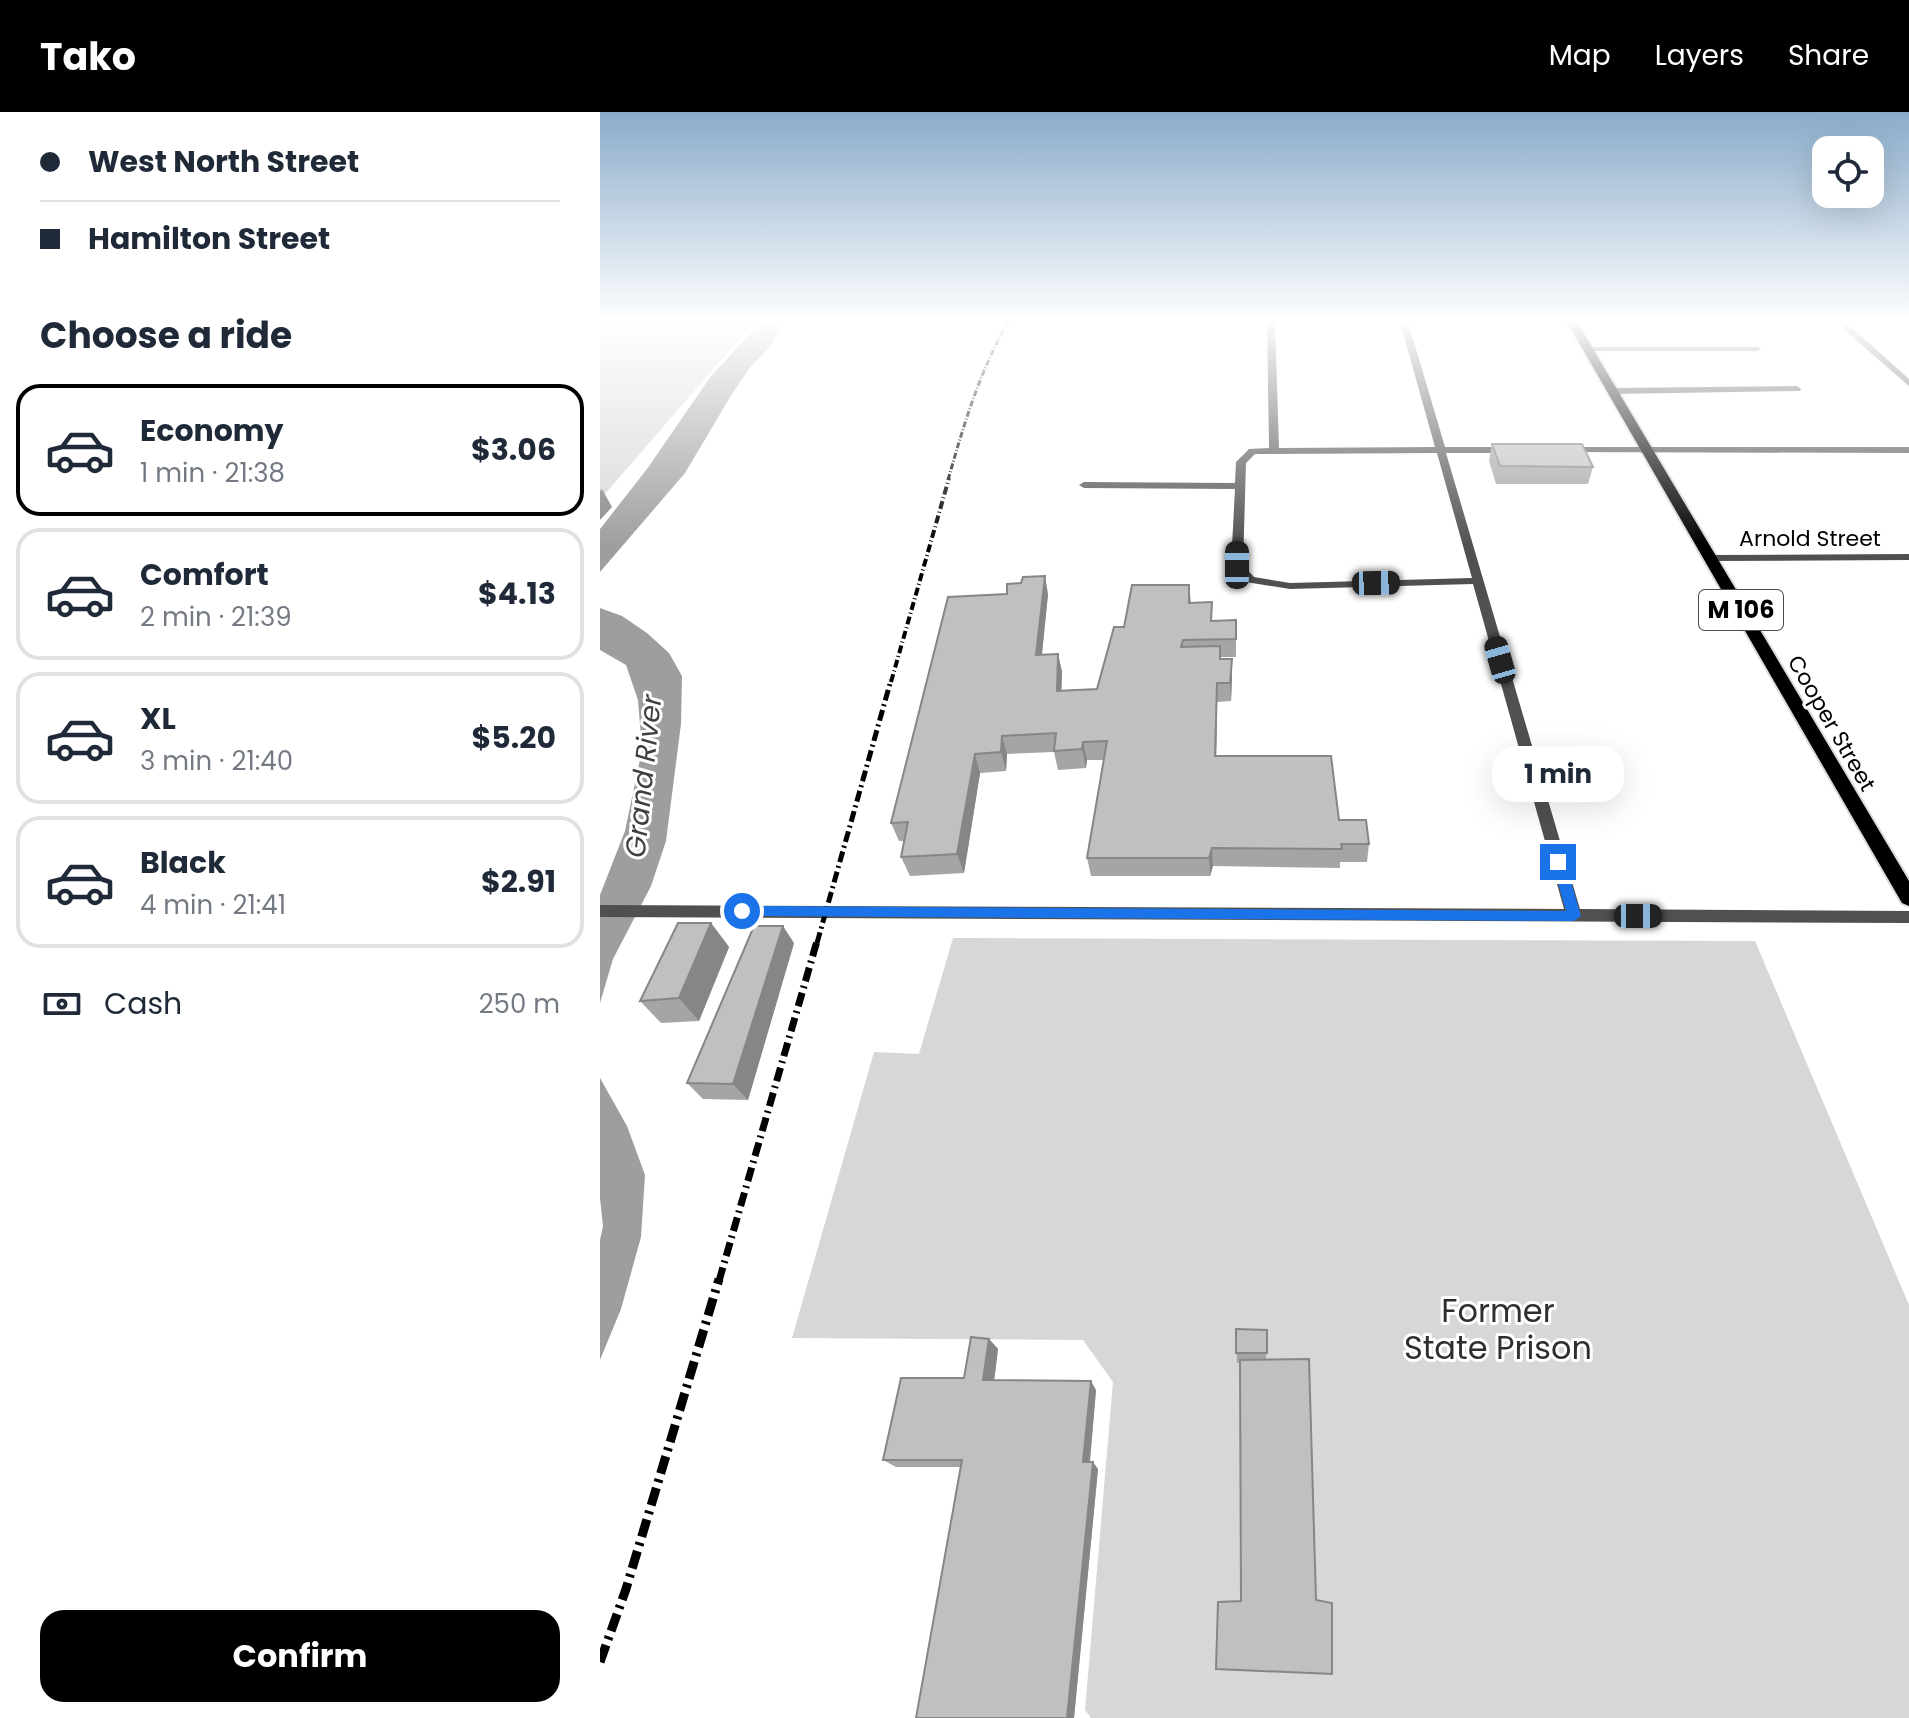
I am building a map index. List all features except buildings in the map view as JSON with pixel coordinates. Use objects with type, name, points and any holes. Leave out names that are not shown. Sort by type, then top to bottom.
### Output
[{"type":"main road","name":"Cooper Street","points":[[1615,397],[1909,898]]},
{"type":"street","points":[[1273,397],[1274,450]]},
{"type":"street","points":[[1425,397],[1574,916]]},
{"type":"street","points":[[1477,581],[1290,586],[1250,580],[1237,565],[1241,462],[1252,451],[1274,450],[1520,450]]},
{"type":"street","points":[[1551,450],[1909,450]]},
{"type":"street","points":[[1084,485],[1238,486]]},
{"type":"street","name":"Arnold Street","points":[[1711,558],[1909,557]]},
{"type":"street","points":[[600,911],[1909,917]]},
{"type":"green space","points":[[600,397],[689,397],[604,495],[600,496]]},
{"type":"green space","name":"Former State Prison","points":[[953,938],[1755,941],[1909,1305],[1909,1718],[1091,1718],[1085,1710],[1113,1382],[1083,1340],[792,1338],[874,1052],[919,1054]]},
{"type":"water","points":[[697,397],[730,397],[685,473],[600,572],[600,529],[647,469]]},
{"type":"water","name":"Grand River","points":[[600,608],[622,616],[647,633],[669,653],[682,676],[681,724],[666,841],[651,886],[613,959],[600,1003],[600,895],[625,831],[642,750],[638,700],[626,665],[600,650]]},
{"type":"water","points":[[600,1078],[627,1126],[645,1175],[641,1237],[621,1309],[600,1360],[600,1240],[603,1226],[600,1198]]},
{"type":"railway","points":[[948,480],[974,397]]},
{"type":"railway","points":[[891,682],[949,478]]},
{"type":"railway","points":[[817,943],[891,680]]},
{"type":"railway","points":[[719,1281],[817,941]]},
{"type":"railway","points":[[600,1662],[626,1589],[719,1279]]},
{"type":"route","points":[[742,911],[1574,916],[1558,862]]}]
